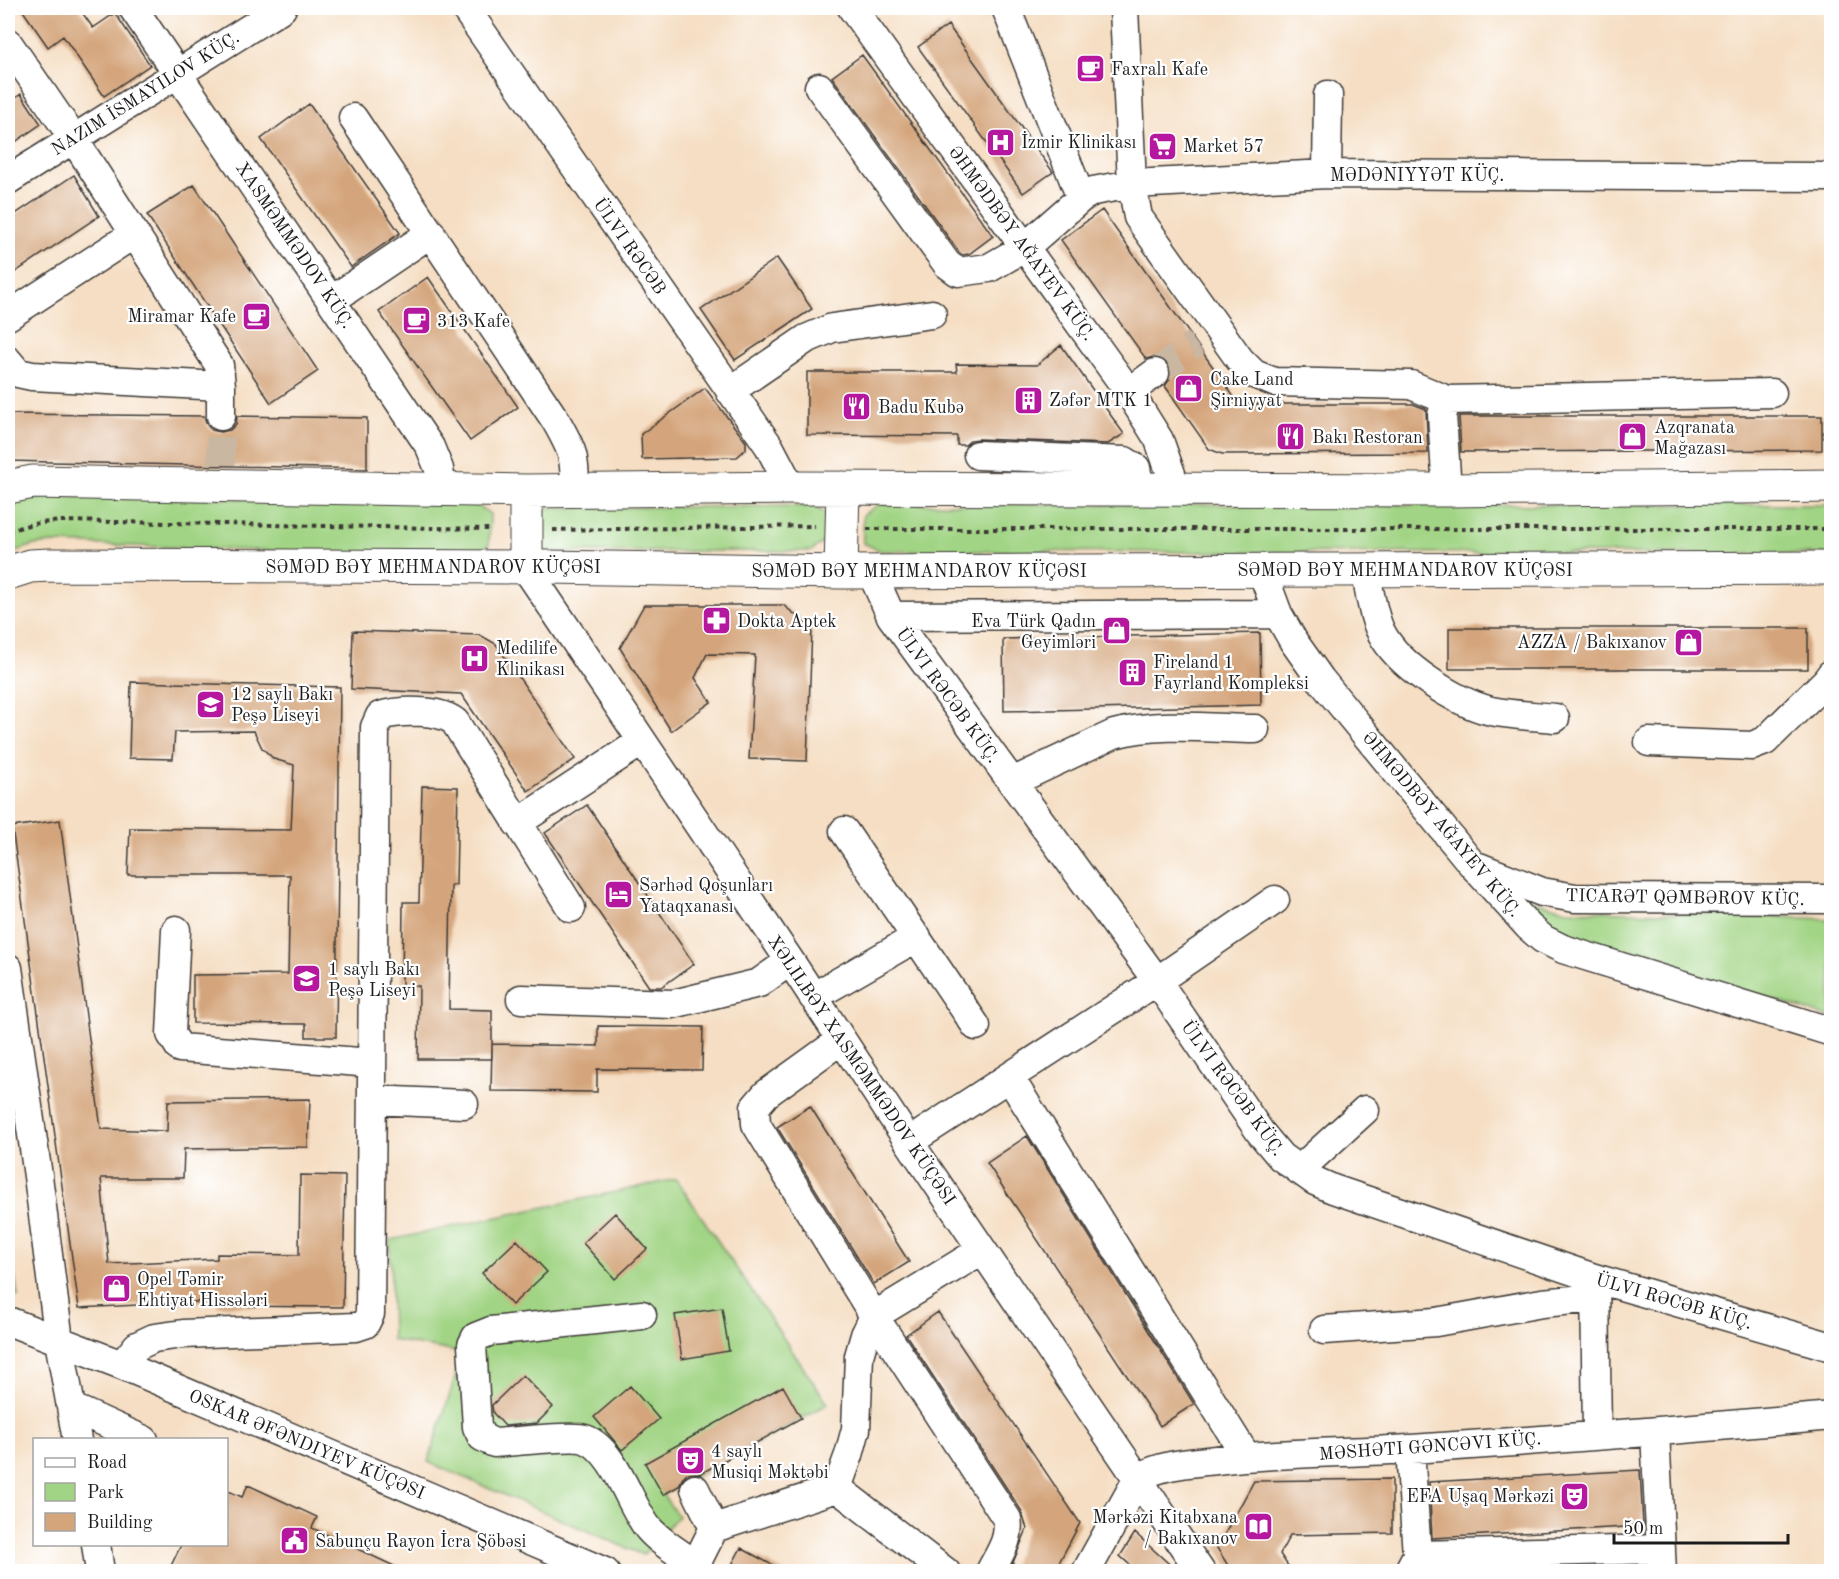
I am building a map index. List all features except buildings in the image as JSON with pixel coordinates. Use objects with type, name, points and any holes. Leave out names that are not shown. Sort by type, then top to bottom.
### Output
[{"type":"main road","points":[[8,487],[33,482],[221,475],[442,489],[526,491],[791,488],[1447,490],[1832,486]]},
{"type":"main road","points":[[843,488],[856,571]]},
{"type":"main road","points":[[526,491],[526,567]]},
{"type":"main road","name":"SƏMƏD BƏY MEHMANDAROV KÜÇƏSI","points":[[8,573],[30,566],[50,565],[856,571],[1832,568]]},
{"type":"street","name":"XASMƏMMƏDOV KÜÇ.","points":[[133,8],[430,447],[439,469],[442,489]]},
{"type":"street","points":[[8,180],[282,8]]},
{"type":"street","name":"ÜLVI RƏCƏB","points":[[465,8],[769,446],[791,488]]},
{"type":"street","name":"ƏHMƏDBƏY AĞAYEV KÜÇ.","points":[[854,8],[1129,392],[1159,440],[1176,488]]},
{"type":"street","points":[[1006,8],[1081,198]]},
{"type":"street","points":[[1124,8],[1132,184],[1138,217],[1206,336],[1240,360],[1254,374],[1274,382],[1412,385],[1447,400],[1772,393]]},
{"type":"street","points":[[8,43],[73,138],[219,365],[221,416]]},
{"type":"street","name":"MƏDƏNIYYƏT KÜÇ.","points":[[819,87],[946,264],[958,272],[989,268],[1024,248],[1081,198],[1103,188],[1132,184],[1327,174],[1832,177]]},
{"type":"street","points":[[1327,174],[1328,95]]},
{"type":"street","points":[[353,118],[556,421],[571,448],[575,463],[574,490]]},
{"type":"street","points":[[332,300],[431,233]]},
{"type":"street","points":[[8,316],[134,234]]},
{"type":"street","points":[[730,391],[806,339],[832,328],[932,314]]},
{"type":"street","points":[[8,361],[18,372],[32,376],[221,386]]},
{"type":"street","points":[[1129,392],[1155,373]]},
{"type":"street","points":[[1447,400],[1442,415],[1447,490]]},
{"type":"street","points":[[978,455],[1125,461],[1136,468],[1140,488]]},
{"type":"street","name":"XƏLILBƏY XASMƏMMƏDOV KÜÇƏSI","points":[[526,567],[909,1142],[1201,1572]]},
{"type":"street","points":[[1365,570],[1376,620],[1381,632],[1389,646],[1412,667],[1439,687],[1473,705],[1492,711],[1555,718]]},
{"type":"street","name":"ÜLVI RƏCƏB KÜÇ.","points":[[856,571],[1157,981],[1260,1132],[1281,1157],[1316,1181],[1333,1189],[1595,1288],[1832,1347]]},
{"type":"street","name":"ƏHMƏDBƏY AĞAYEV KÜÇ.","points":[[1262,571],[1278,614],[1294,642],[1321,680],[1472,864],[1529,927],[1543,939],[1563,950],[1832,1032]]},
{"type":"street","points":[[891,616],[1278,614]]},
{"type":"street","points":[[1649,742],[1752,746],[1765,741],[1832,673]]},
{"type":"street","points":[[122,1365],[137,1346],[154,1338],[183,1334],[356,1328],[365,1323],[370,1314],[375,727],[380,716],[391,712],[439,713],[455,722],[571,908]]},
{"type":"street","points":[[1012,782],[1114,734],[1131,730],[1150,728],[1255,729]]},
{"type":"street","points":[[517,823],[641,742]]},
{"type":"street","points":[[844,831],[976,1026]]},
{"type":"street","name":"TICARƏT QƏMBƏROV KÜÇ.","points":[[1472,864],[1542,892],[1575,898],[1832,899]]},
{"type":"street","points":[[909,1142],[1157,981],[1275,900]]},
{"type":"street","points":[[176,930],[171,1034],[180,1048],[372,1063]]},
{"type":"street","points":[[813,997],[916,937]]},
{"type":"street","points":[[521,999],[673,1004],[759,983],[790,961]]},
{"type":"street","points":[[8,968],[39,1176],[59,1341],[77,1438]]},
{"type":"street","points":[[841,1040],[766,1094],[755,1107],[756,1124],[874,1316],[1007,1519],[1009,1530],[1006,1541],[990,1572]]},
{"type":"street","points":[[1010,1078],[1246,1456]]},
{"type":"street","points":[[372,1100],[464,1104]]},
{"type":"street","points":[[1299,1170],[1365,1110]]},
{"type":"street","points":[[837,1488],[856,1429],[860,1356],[865,1335],[874,1316],[982,1250]]},
{"type":"street","points":[[1324,1330],[1436,1322],[1542,1303],[1595,1288],[1597,1435]]},
{"type":"street","points":[[642,1315],[491,1331],[476,1337],[472,1345],[477,1426],[482,1437],[494,1443],[584,1438],[597,1446],[611,1464],[647,1526],[693,1568],[714,1528],[837,1488]]},
{"type":"street","name":"OSKAR ƏFƏNDIYEV KÜÇƏSI","points":[[8,1321],[122,1365],[605,1572]]},
{"type":"street","points":[[71,1407],[140,1438]]},
{"type":"street","name":"MƏSHƏTI GƏNCƏVI KÜÇ.","points":[[1138,1478],[1166,1466],[1246,1456],[1410,1449],[1655,1432],[1832,1416]]},
{"type":"street","points":[[1410,1449],[1413,1563],[1662,1560],[1655,1432]]},
{"type":"street","points":[[1086,1572],[1138,1478]]},
{"type":"street","points":[[837,1488],[946,1572]]},
{"type":"street","points":[[695,1489],[714,1528]]},
{"type":"street","points":[[96,1546],[100,1572]]},
{"type":"path","points":[[8,531],[32,524],[60,521],[489,530]]},
{"type":"path","points":[[552,530],[815,526]]},
{"type":"path","points":[[864,529],[1832,529]]},
{"type":"green space","points":[[50,497],[471,501],[490,514],[489,544],[471,558],[54,543],[34,545],[8,554],[8,506],[26,500]]},
{"type":"green space","points":[[879,504],[1832,505],[1831,554],[881,551],[863,543],[863,515]]},
{"type":"green space","points":[[813,506],[827,515],[826,540],[811,551],[540,552],[539,508]]},
{"type":"green space","points":[[1530,900],[1567,910],[1831,919],[1831,1018],[1572,937],[1535,920]]},
{"type":"green space","points":[[676,1179],[828,1404],[663,1495],[678,1516],[643,1555],[428,1462],[463,1353],[392,1340],[390,1240]]},
{"type":"green space","points":[[8,1238],[18,1296],[8,1297]]},
{"type":"tunnel","points":[[1155,373],[1196,343]]},
{"type":"tunnel","points":[[221,416],[221,465]]},
{"type":"place","name":"Faxralı Kafe","points":[[1090,69]]},
{"type":"place","name":"İzmir Klinikası","points":[[1000,142]]},
{"type":"place","name":"Market 57","points":[[1162,146]]},
{"type":"place","name":"Miramar Kafe","points":[[257,316]]},
{"type":"place","name":"313 Kafe","points":[[416,321]]},
{"type":"place","name":"Cake Land Şirniyyat","points":[[1189,389]]},
{"type":"place","name":"Zəfər MTK 1","points":[[1028,400]]},
{"type":"place","name":"Badu Kubə","points":[[857,407]]},
{"type":"place","name":"Bakı Restoran","points":[[1291,437]]},
{"type":"place","name":"Azqranata Mağazası","points":[[1633,437]]},
{"type":"place","name":"Dokta Aptek","points":[[716,621]]},
{"type":"place","name":"Eva Türk Qadın Geyimləri","points":[[1117,631]]},
{"type":"place","name":"AZZA / Bakıxanov","points":[[1688,642]]},
{"type":"place","name":"Medilife Klinikası","points":[[475,658]]},
{"type":"place","name":"Fireland 1 Fayrland Kompleksi","points":[[1132,672]]},
{"type":"place","name":"12 saylı Bakı Peşə Liseyi","points":[[210,704]]},
{"type":"place","name":"Sərhəd Qoşunları Yataqxanası","points":[[618,895]]},
{"type":"place","name":"1 saylı Bakı Peşə Liseyi","points":[[307,979]]},
{"type":"place","name":"Opel Təmir Ehtiyat Hissələri","points":[[116,1289]]},
{"type":"place","name":"4 saylı Musiqi Məktəbi","points":[[690,1461]]},
{"type":"place","name":"EFA Uşaq Mərkəzi","points":[[1575,1496]]},
{"type":"place","name":"Mərkəzi Kitabxana / Bakıxanov","points":[[1259,1527]]},
{"type":"place","name":"Sabunçu Rayon İcra Şöbəsi","points":[[294,1541]]}]
